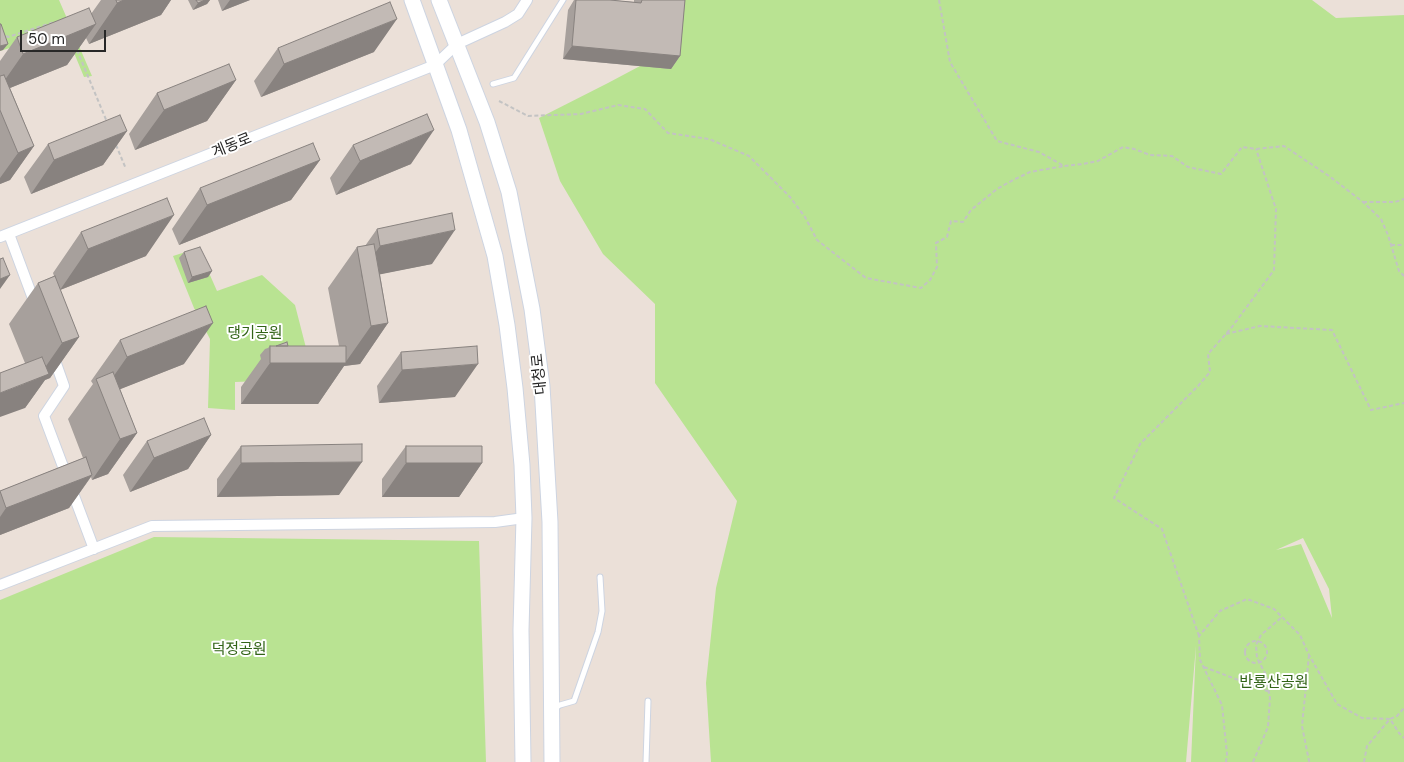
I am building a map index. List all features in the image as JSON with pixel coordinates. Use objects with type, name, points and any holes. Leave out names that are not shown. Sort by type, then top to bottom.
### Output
[{"type":"main road","name":"대청로","points":[[412,0],[459,130],[494,256],[507,325],[522,465],[524,518],[521,630],[523,762]]},
{"type":"main road","name":"대청로","points":[[439,0],[487,122],[509,192],[532,309],[542,386],[550,522],[552,762]]},
{"type":"street","points":[[456,44],[505,22],[518,14],[526,1]]},
{"type":"street","name":"계동로","points":[[4,235],[435,65],[456,44]]},
{"type":"street","points":[[4,235],[38,311]]},
{"type":"street","points":[[48,341],[64,386],[44,416],[94,549]]},
{"type":"street","points":[[0,585],[152,526],[486,522],[524,518]]},
{"type":"lane","points":[[494,84],[514,78],[563,0]]},
{"type":"lane","points":[[551,710],[574,701],[598,632],[602,610],[600,577]]},
{"type":"lane","points":[[646,762],[648,701]]},
{"type":"path","points":[[939,0],[950,62],[997,141],[1039,152],[1064,166]]},
{"type":"path","points":[[0,33],[8,37],[56,22]]},
{"type":"path","points":[[74,43],[107,123]]},
{"type":"path","points":[[499,101],[528,116],[581,114],[618,105],[645,109],[668,133],[709,138],[749,156],[790,197],[805,217],[817,240],[866,278],[922,288],[930,280],[937,267],[936,243],[947,237],[951,222],[963,222],[970,210],[997,188],[1030,172],[1098,161],[1123,147],[1134,149],[1150,156],[1172,156],[1188,167],[1221,174],[1242,147],[1256,149],[1284,146],[1329,176],[1363,202],[1381,219],[1399,271],[1404,276]]},
{"type":"path","points":[[115,141],[126,169]]},
{"type":"path","points":[[1226,762],[1227,754],[1222,705],[1200,660],[1199,636],[1162,529],[1114,498],[1140,444],[1210,372],[1208,354],[1226,334],[1274,270],[1276,209],[1256,149]]},
{"type":"path","points":[[1363,202],[1395,202],[1404,199]]},
{"type":"path","points":[[1391,244],[1404,245]]},
{"type":"path","points":[[1226,334],[1260,326],[1332,330],[1371,410],[1404,403]]},
{"type":"path","points":[[1199,636],[1220,611],[1247,599],[1274,609],[1300,635],[1309,655],[1337,704],[1362,718],[1390,719],[1397,716],[1404,708]]},
{"type":"path","points":[[1254,762],[1268,727],[1270,692],[1266,676],[1257,658],[1256,645],[1262,635],[1282,617]]},
{"type":"path","points":[[1254,640],[1258,640],[1265,644],[1267,651],[1265,658],[1259,662],[1252,662],[1248,660],[1245,654],[1246,647],[1254,640]]},
{"type":"path","points":[[1309,655],[1302,726],[1309,761],[1311,762]]},
{"type":"path","points":[[1203,667],[1270,692]]},
{"type":"path","points":[[1390,719],[1398,733],[1404,738]]},
{"type":"path","points":[[1364,762],[1367,746],[1390,719]]},
{"type":"green space","points":[[0,0],[59,0],[92,76],[84,77],[65,31],[0,51]]},
{"type":"green space","name":"반룡산공원","points":[[674,0],[1312,0],[1336,18],[1404,15],[1404,762],[1191,762],[1196,646],[1186,762],[711,762],[706,683],[716,588],[737,501],[655,383],[655,304],[603,254],[560,181],[539,118],[672,49]],"holes":[[[1303,538],[1329,589],[1332,618],[1301,544],[1276,550]]]},
{"type":"green space","name":"댕기공원","points":[[198,248],[217,291],[262,275],[295,305],[314,379],[235,382],[235,410],[208,408],[210,339],[194,308],[173,256]]},
{"type":"green space","name":"덕정공원","points":[[154,537],[479,541],[486,762],[0,762],[0,600]]},
{"type":"building","points":[[576,0],[610,0],[641,3],[642,0],[685,0],[680,56],[572,46]]},
{"type":"building","points":[[390,2],[397,19],[284,64],[278,48]]},
{"type":"building","points":[[89,8],[96,24],[23,54],[17,37]]},
{"type":"building","points":[[0,24],[8,44],[0,46]]},
{"type":"building","points":[[229,64],[236,80],[164,110],[157,93]]},
{"type":"building","points":[[4,75],[34,146],[18,153],[0,110],[0,76]]},
{"type":"building","points":[[427,114],[434,130],[360,161],[353,145]]},
{"type":"building","points":[[120,115],[127,131],[54,160],[48,144]]},
{"type":"building","points":[[313,143],[320,160],[207,205],[200,188]]},
{"type":"building","points":[[167,198],[174,215],[88,249],[81,232]]},
{"type":"building","points":[[452,213],[455,230],[380,246],[377,229]]},
{"type":"building","points":[[374,244],[388,323],[371,326],[357,247]]},
{"type":"building","points":[[200,247],[212,271],[192,277],[184,252]]},
{"type":"building","points":[[3,258],[10,275],[0,279],[0,259]]},
{"type":"building","points":[[55,276],[79,337],[62,343],[38,283]]},
{"type":"building","points":[[206,306],[213,323],[127,357],[120,340]]},
{"type":"building","points":[[287,342],[288,346],[276,346]]},
{"type":"building","points":[[270,346],[346,346],[346,363],[270,363]]},
{"type":"building","points":[[477,346],[478,364],[402,370],[401,352]]},
{"type":"building","points":[[42,357],[49,374],[0,393],[0,373]]},
{"type":"building","points":[[113,372],[137,433],[120,439],[96,379]]},
{"type":"building","points":[[204,418],[211,435],[154,458],[147,441]]},
{"type":"building","points":[[362,444],[362,462],[241,463],[241,446]]},
{"type":"building","points":[[406,446],[482,446],[482,463],[406,463]]},
{"type":"building","points":[[86,457],[92,475],[6,508],[0,491]]}]
